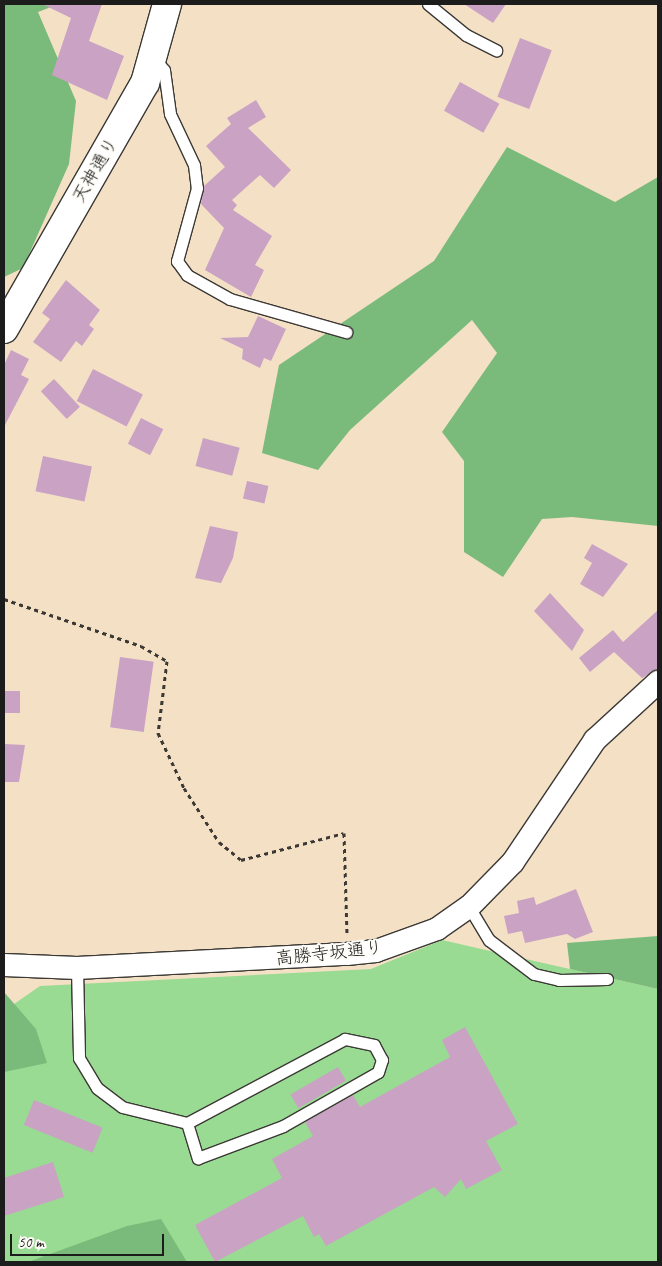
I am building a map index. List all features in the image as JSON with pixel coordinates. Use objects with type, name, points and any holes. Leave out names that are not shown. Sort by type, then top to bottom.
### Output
[{"type":"street","name":"天神通り","points":[[4,329],[155,58],[166,4]]},
{"type":"street","name":"高勝寺坂通り","points":[[4,965],[77,968],[347,954],[400,944],[437,929],[470,907],[513,862],[595,740],[658,682]]},
{"type":"lane","points":[[428,4],[466,36],[496,50]]},
{"type":"lane","points":[[155,58],[164,70],[170,114],[194,165],[197,188],[178,261],[187,274],[230,299],[346,332]]},
{"type":"lane","points":[[470,907],[489,940],[534,974],[559,980],[607,979]]},
{"type":"lane","points":[[77,968],[79,1058],[97,1088],[122,1108],[187,1123],[345,1039],[374,1045],[382,1060],[378,1072],[283,1126],[198,1158],[187,1123]]},
{"type":"path","points":[[4,599],[142,646],[167,661],[158,733],[184,788],[209,827],[241,860],[344,833],[347,954]]},
{"type":"green space","points":[[4,4],[59,4],[38,12],[76,101],[69,164],[23,268],[4,277]]},
{"type":"green space","points":[[507,147],[615,202],[658,177],[658,526],[572,517],[542,519],[503,577],[464,552],[464,461],[442,432],[497,353],[472,320],[350,430],[318,470],[262,453],[279,365],[434,261]]},
{"type":"green space","points":[[658,936],[658,989],[570,969],[567,943]]},
{"type":"green space","points":[[442,940],[658,989],[658,1262],[4,1262],[4,1011],[40,986],[371,969]]},
{"type":"green space","points":[[4,992],[36,1029],[47,1063],[4,1072]]},
{"type":"green space","points":[[161,1219],[187,1262],[28,1262],[127,1226]]},
{"type":"building","points":[[42,4],[102,4],[89,41],[124,56],[107,100],[52,75],[71,18]]},
{"type":"building","points":[[464,4],[506,4],[493,23]]},
{"type":"building","points":[[520,38],[552,50],[529,109],[497,97]]},
{"type":"building","points":[[460,82],[499,104],[483,133],[444,111]]},
{"type":"building","points":[[256,100],[266,117],[248,128],[291,170],[274,188],[260,175],[232,200],[237,205],[233,210],[272,236],[255,265],[264,270],[251,297],[205,270],[224,228],[201,204],[204,186],[225,167],[206,146],[231,124],[227,118]]},
{"type":"building","points":[[66,280],[100,310],[89,325],[94,329],[82,346],[76,341],[61,362],[33,342],[50,319],[42,313]]},
{"type":"building","points":[[258,316],[286,329],[271,361],[264,358],[260,368],[242,359],[243,349],[220,338],[248,337]]},
{"type":"building","points":[[11,350],[29,359],[21,375],[29,379],[4,427],[4,365]]},
{"type":"building","points":[[93,369],[143,394],[127,426],[77,401]]},
{"type":"building","points":[[54,379],[80,407],[67,419],[41,391]]},
{"type":"building","points":[[141,418],[163,429],[150,455],[128,444]]},
{"type":"building","points":[[203,438],[240,448],[232,476],[195,466]]},
{"type":"building","points":[[43,456],[92,466],[84,502],[36,491]]},
{"type":"building","points":[[247,481],[268,486],[264,503],[243,499]]},
{"type":"building","points":[[210,526],[238,532],[233,558],[221,583],[195,578]]},
{"type":"building","points":[[592,544],[628,564],[603,597],[580,584],[592,563],[584,558]]},
{"type":"building","points":[[550,593],[584,630],[572,651],[534,611]]},
{"type":"building","points":[[658,610],[658,669],[642,678],[614,652],[590,672],[579,658],[613,630],[623,642]]},
{"type":"building","points":[[120,657],[154,662],[144,732],[110,727]]},
{"type":"building","points":[[4,691],[20,691],[20,713],[4,713]]},
{"type":"building","points":[[4,744],[25,745],[19,782],[4,782]]},
{"type":"building","points":[[576,889],[593,932],[575,939],[567,934],[525,943],[522,931],[508,934],[504,916],[519,913],[517,901],[534,897],[536,905]]},
{"type":"building","points":[[465,1027],[518,1124],[486,1141],[502,1170],[466,1189],[461,1179],[445,1197],[434,1187],[326,1246],[319,1234],[314,1237],[303,1216],[215,1262],[195,1225],[282,1178],[272,1159],[313,1136],[305,1122],[353,1095],[360,1107],[450,1057],[442,1040]]},
{"type":"building","points":[[338,1067],[346,1081],[298,1108],[290,1094]]},
{"type":"building","points":[[34,1100],[103,1128],[92,1153],[24,1125]]},
{"type":"building","points":[[53,1162],[64,1197],[4,1216],[4,1178]]}]
